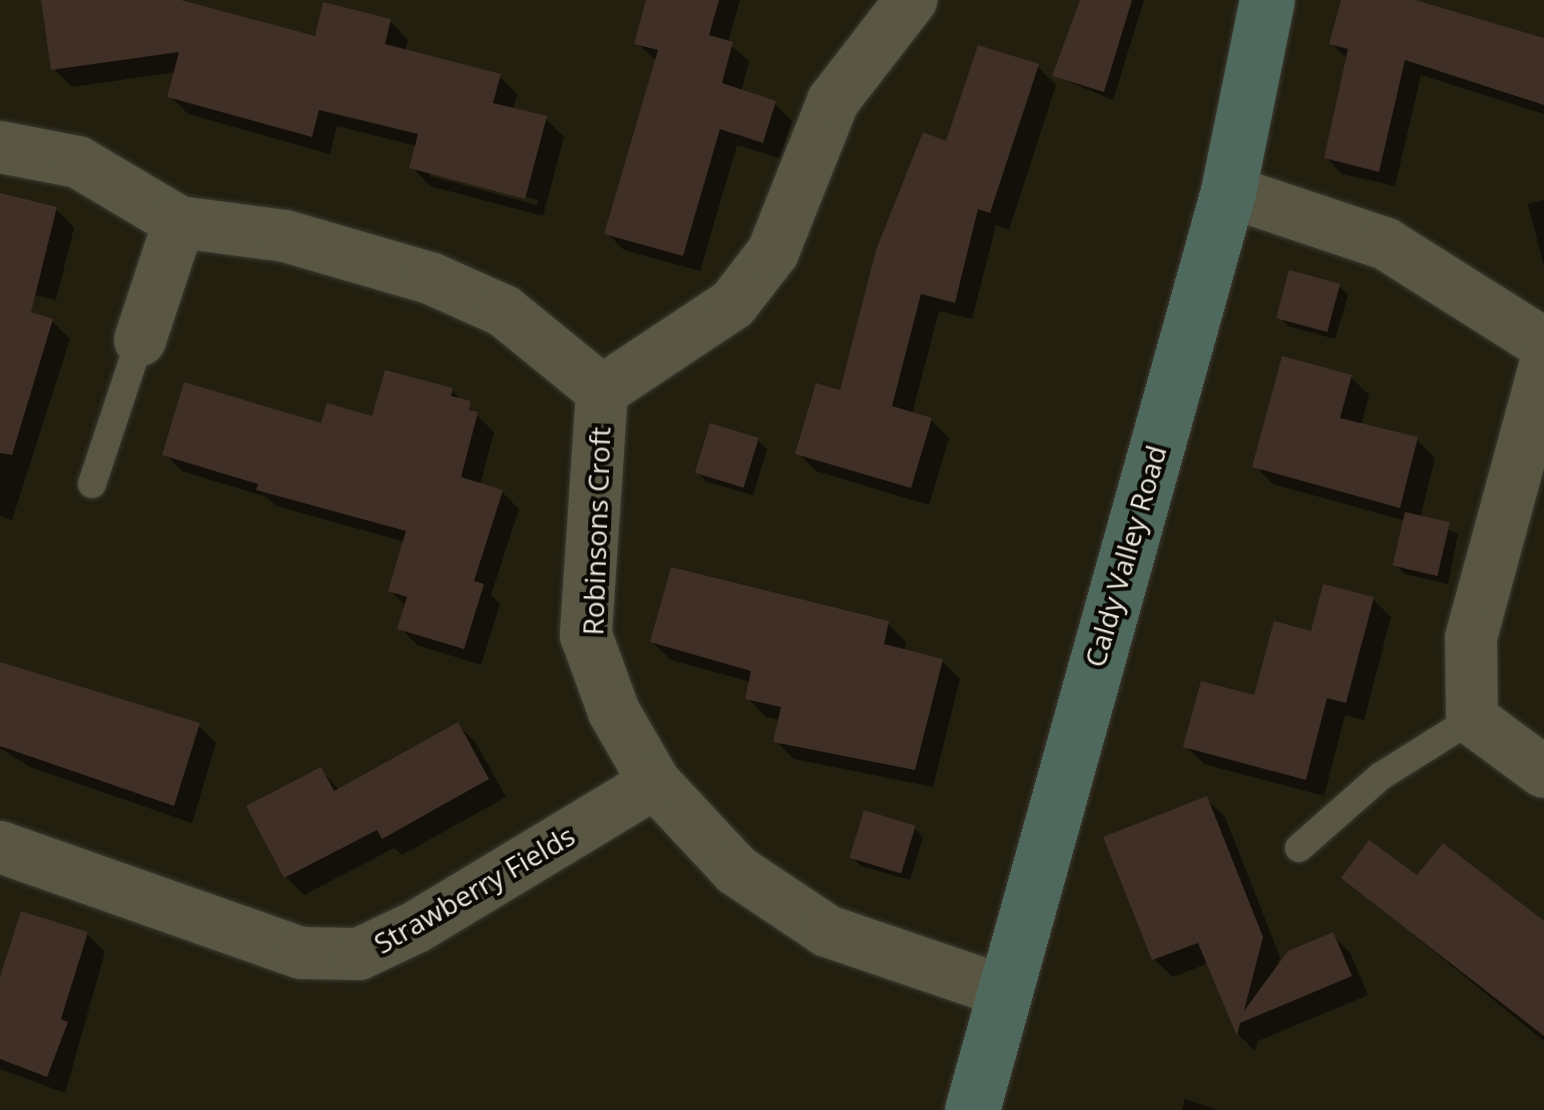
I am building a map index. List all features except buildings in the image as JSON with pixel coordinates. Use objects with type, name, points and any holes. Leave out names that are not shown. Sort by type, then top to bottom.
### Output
[{"type":"street","name":"Robinsons Croft","points":[[602,390],[734,304],[773,252],[833,101],[911,0]]},
{"type":"street","name":"Caldy Valley Road","points":[[972,1110],[1228,191],[1267,0]]},
{"type":"street","name":"Robinsons Croft","points":[[0,146],[78,162],[180,222],[285,236],[430,278],[504,311],[602,390]]},
{"type":"street","points":[[1228,191],[1386,244],[1544,344]]},
{"type":"street","points":[[140,340],[180,222]]},
{"type":"street","points":[[1544,368],[1471,638],[1472,719],[1544,772]]},
{"type":"street","name":"Robinsons Croft","points":[[602,390],[586,635],[614,712],[655,783],[736,870],[827,931],[1003,991]]},
{"type":"street","name":"Strawberry Fields","points":[[0,847],[301,953],[360,954],[416,927],[655,783]]},
{"type":"lane","points":[[92,484],[140,340]]},
{"type":"lane","points":[[1299,848],[1381,776],[1472,719]]}]
